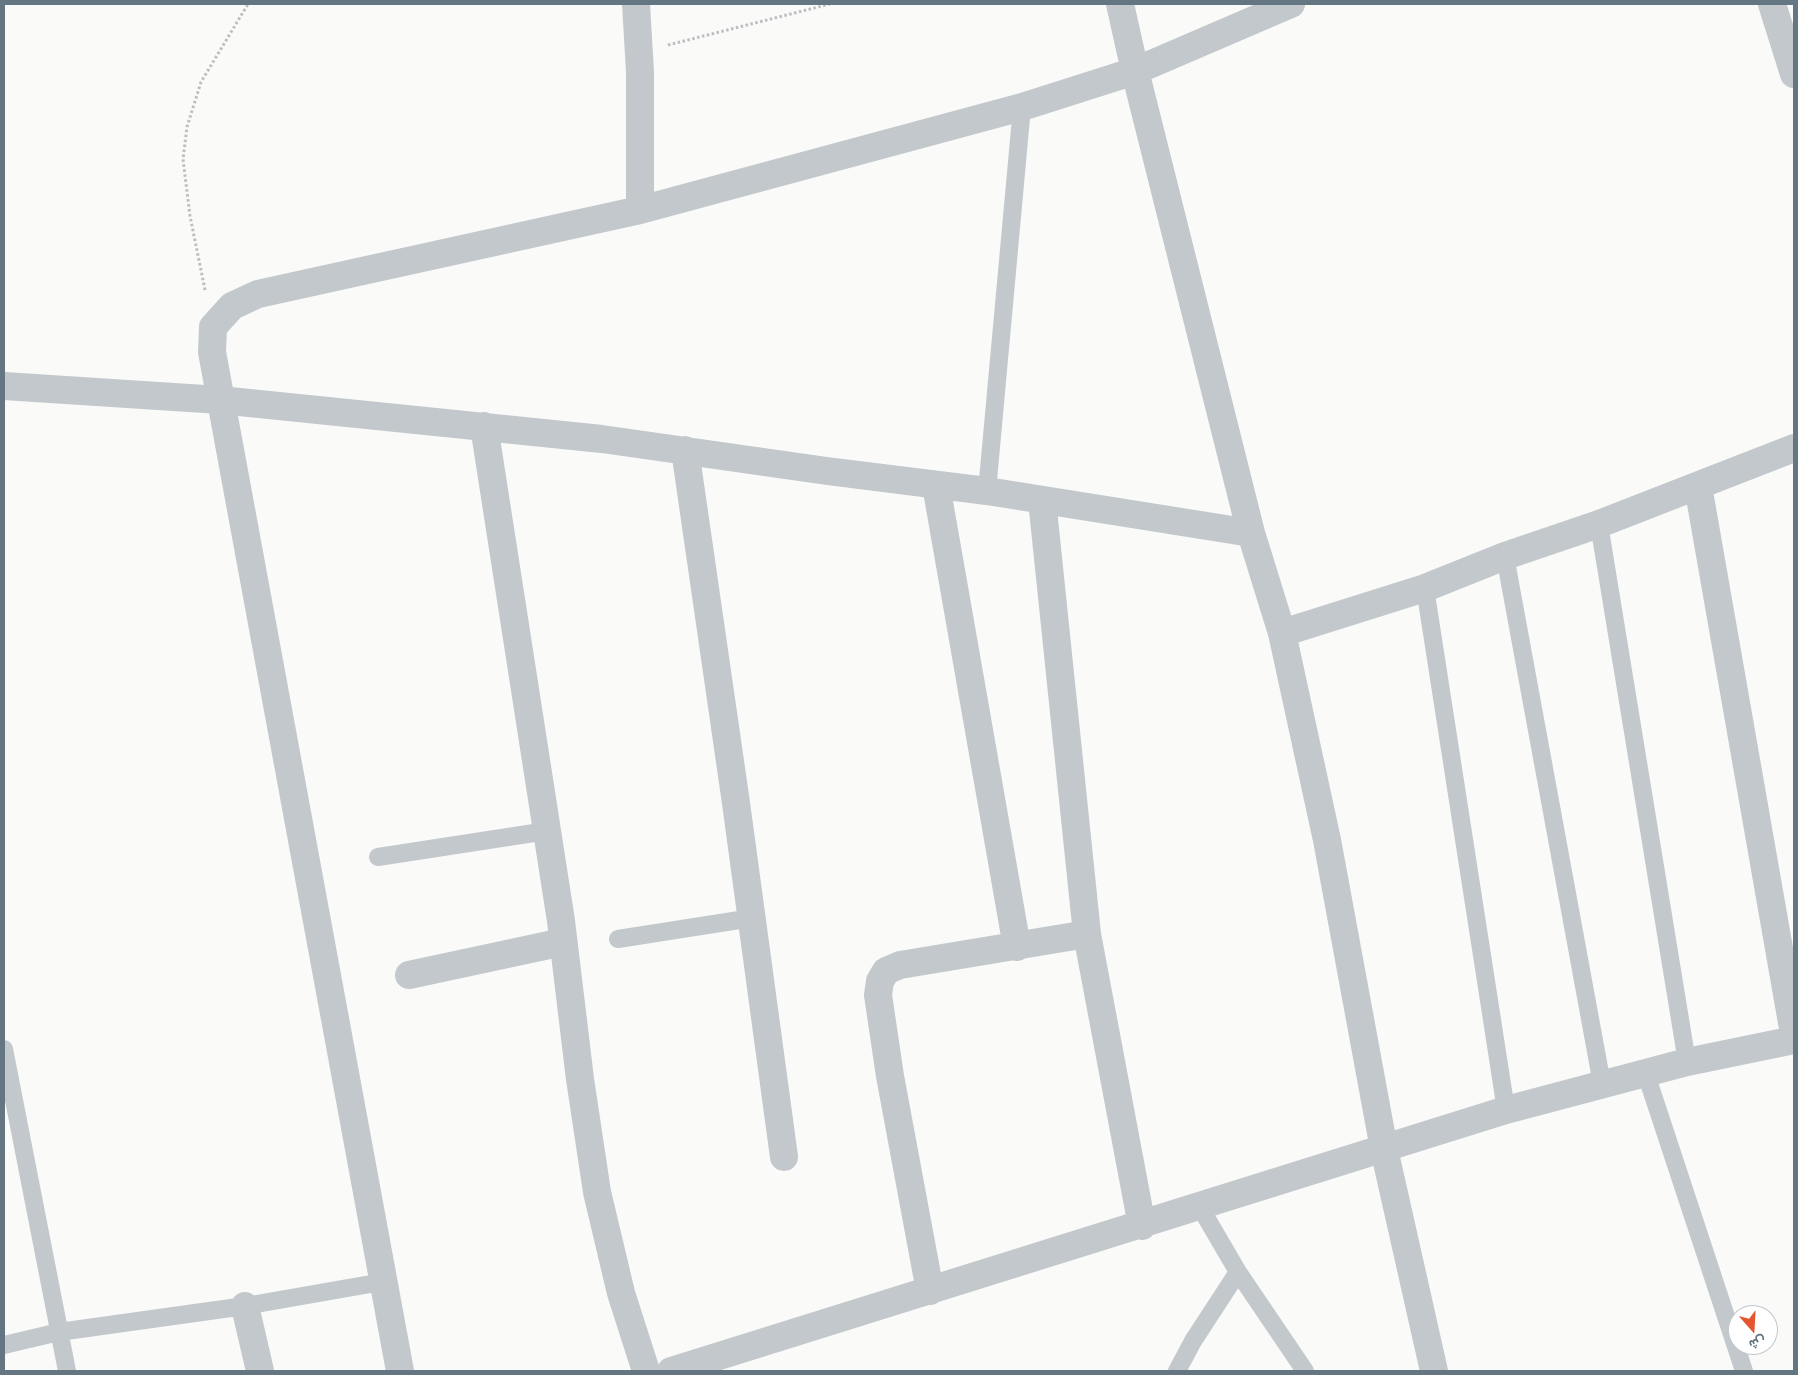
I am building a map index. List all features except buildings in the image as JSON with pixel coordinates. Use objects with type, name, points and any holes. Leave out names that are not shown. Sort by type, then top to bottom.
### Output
[{"type":"street","points":[[636,4],[639,52],[640,210]]},
{"type":"street","points":[[1120,4],[1135,71],[1252,533],[1282,633],[1327,840],[1384,1149],[1434,1371]]},
{"type":"street","points":[[400,1371],[220,400],[212,352],[213,328],[232,306],[258,294],[640,210],[1022,107],[1135,71],[1291,4]]},
{"type":"street","points":[[1772,4],[1788,29],[1794,74]]},
{"type":"street","points":[[4,386],[220,400],[602,438],[987,491],[1252,533]]},
{"type":"street","points":[[484,426],[547,831],[597,1192],[620,1293],[646,1371]]},
{"type":"street","points":[[1282,633],[1425,588],[1506,556],[1599,524],[1794,448]]},
{"type":"street","points":[[685,450],[784,1157]]},
{"type":"street","points":[[936,485],[1016,947]]},
{"type":"street","points":[[1698,486],[1794,1034]]},
{"type":"street","points":[[1042,500],[1087,934],[1142,1226]]},
{"type":"street","points":[[930,1291],[890,1076],[878,995],[880,981],[886,971],[900,965],[1087,934]]},
{"type":"street","points":[[409,974],[563,942]]},
{"type":"street","points":[[671,1371],[1142,1226],[1506,1110],[1687,1062],[1794,1040]]},
{"type":"street","points":[[245,1306],[260,1371]]},
{"type":"lane","points":[[987,491],[1022,107]]},
{"type":"lane","points":[[1599,524],[1687,1062]]},
{"type":"lane","points":[[1506,556],[1602,1084]]},
{"type":"lane","points":[[1425,588],[1506,1110]]},
{"type":"lane","points":[[378,857],[547,831]]},
{"type":"lane","points":[[618,939],[752,918]]},
{"type":"lane","points":[[4,1049],[67,1371]]},
{"type":"lane","points":[[1646,1074],[1744,1371]]},
{"type":"lane","points":[[1200,1207],[1238,1272],[1305,1371]]},
{"type":"lane","points":[[1177,1371],[1193,1341],[1238,1272]]},
{"type":"lane","points":[[4,1345],[58,1332],[245,1306],[382,1282]]},
{"type":"path","points":[[213,328],[190,216],[183,160],[187,127],[201,82],[248,4]]},
{"type":"path","points":[[639,52],[830,4]]}]
